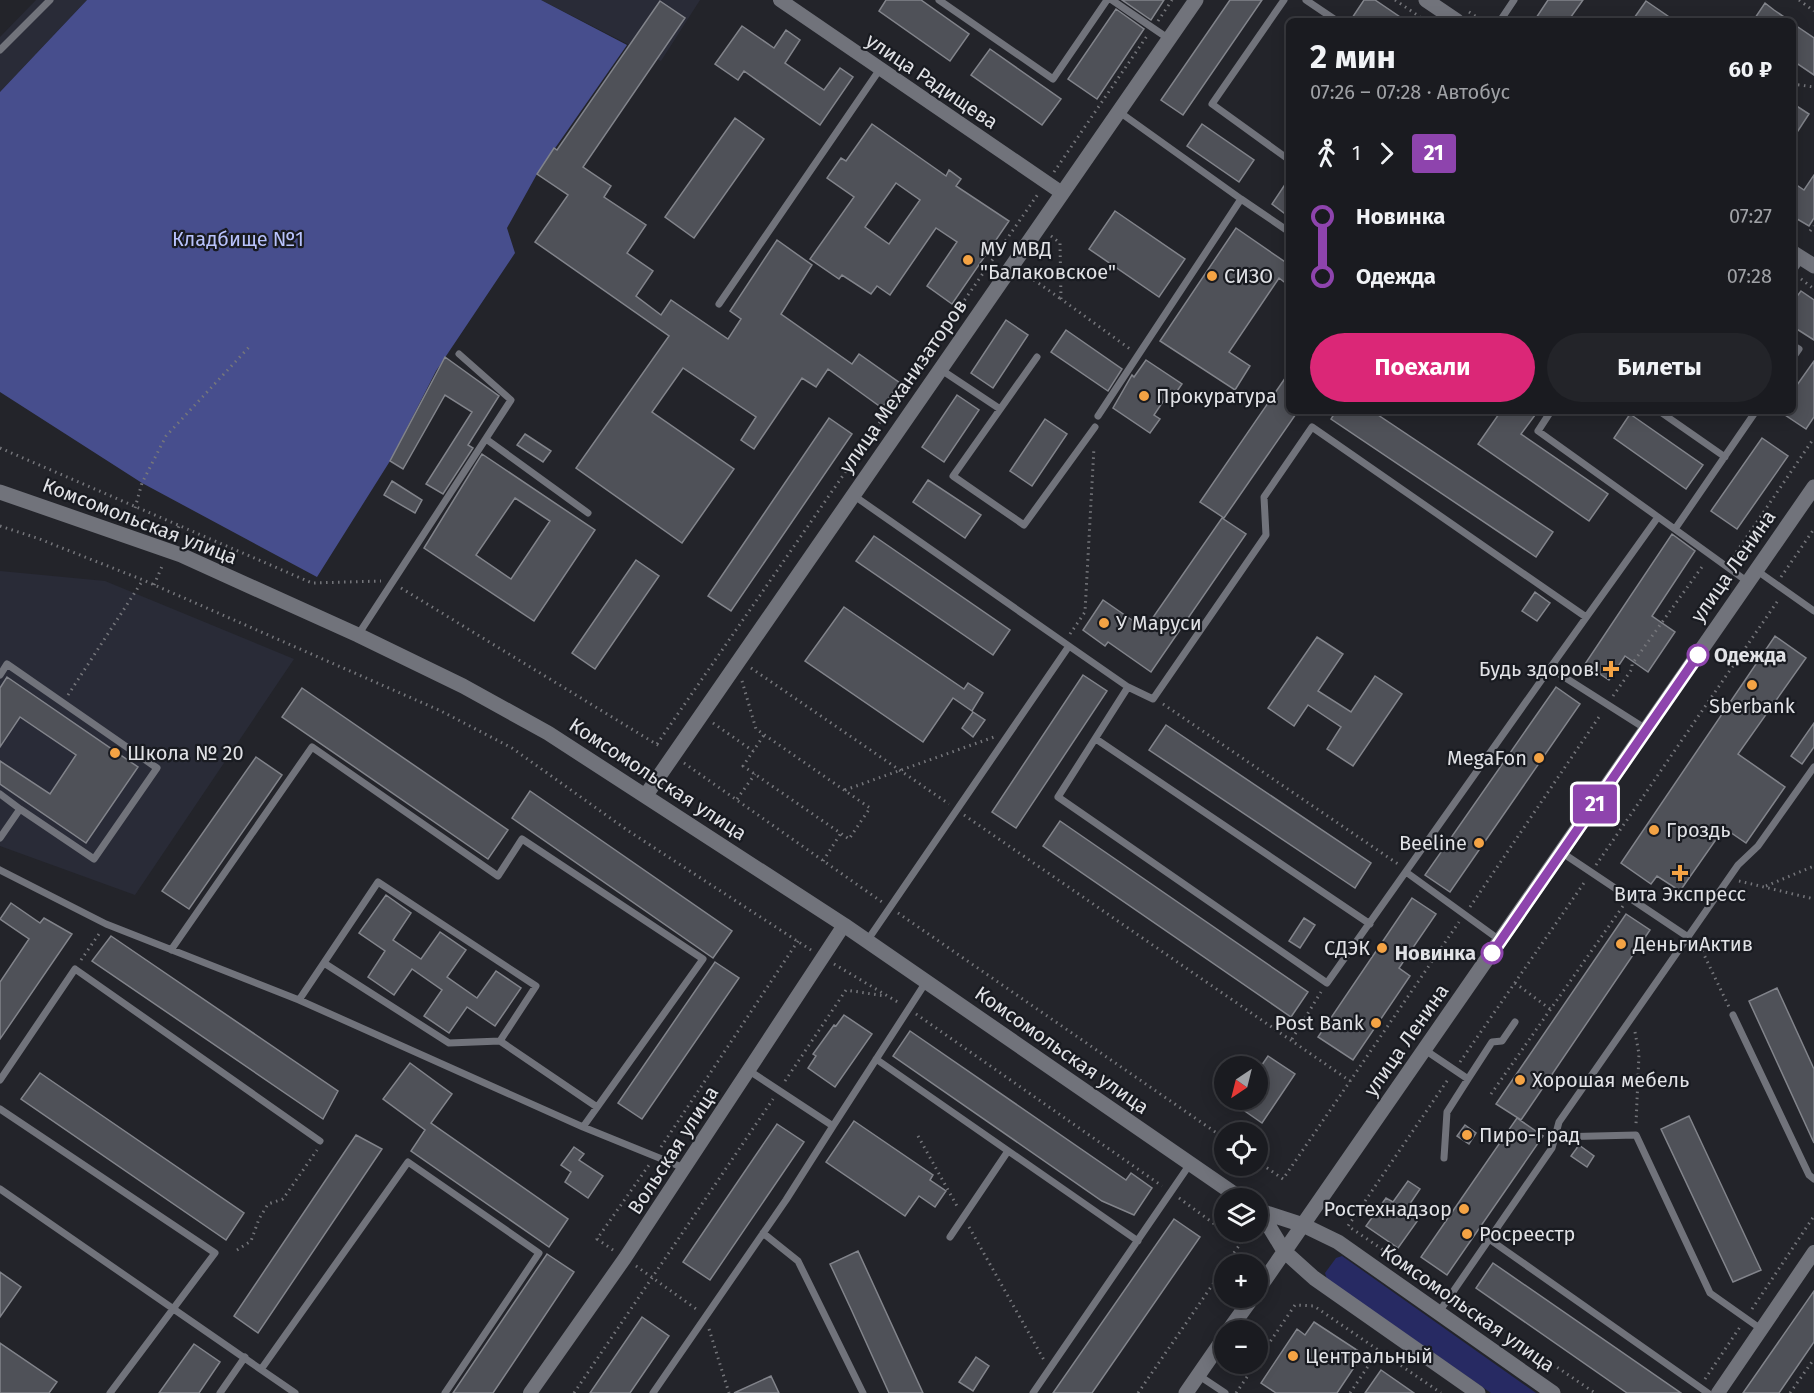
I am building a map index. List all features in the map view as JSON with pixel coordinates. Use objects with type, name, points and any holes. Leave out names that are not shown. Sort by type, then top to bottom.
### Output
[{"type":"main road","name":"улица Механизаторов","points":[[646,795],[1196,0]]},
{"type":"main road","points":[[1426,0],[1449,18]]},
{"type":"main road","name":"улица Ленина","points":[[1268,1275],[1814,487]]},
{"type":"main road","name":"Комсомольская улица","points":[[0,492],[181,555],[358,635],[463,686],[549,733],[844,925],[1225,1188]]},
{"type":"main road","name":"Комсомольская улица","points":[[1268,1215],[1304,1225],[1346,1247],[1553,1393]]},
{"type":"main road","name":"Комсомольская улица","points":[[1268,1226],[1284,1251],[1336,1295],[1478,1393]]},
{"type":"main road","points":[[1186,1393],[1214,1352]]},
{"type":"street","name":"улица Радищева","points":[[780,0],[1062,193]]},
{"type":"street","name":"Вольская улица","points":[[530,1393],[625,1258],[844,925]]},
{"type":"street","points":[[1718,1393],[1814,1252]]},
{"type":"lane","points":[[0,50],[50,0]]},
{"type":"lane","points":[[939,0],[1053,79],[1107,0]]},
{"type":"lane","points":[[1112,0],[1169,39]]},
{"type":"lane","points":[[1284,0],[1212,104],[1286,158]]},
{"type":"lane","points":[[1306,0],[1333,18]]},
{"type":"lane","points":[[1502,18],[1514,0]]},
{"type":"lane","points":[[719,304],[880,69]]},
{"type":"lane","points":[[1119,111],[1286,230]]},
{"type":"lane","points":[[1098,416],[1241,199]]},
{"type":"lane","points":[[358,635],[511,400],[459,354]]},
{"type":"lane","points":[[1037,357],[952,476],[1024,525],[1095,427]]},
{"type":"lane","points":[[940,369],[1000,409]]},
{"type":"lane","points":[[1549,414],[1538,431],[1727,566],[1752,576],[1814,611]]},
{"type":"lane","points":[[1663,414],[1725,457]]},
{"type":"lane","points":[[1675,529],[1754,414]]},
{"type":"lane","points":[[853,495],[1128,687],[1153,699],[1266,535],[1264,497],[1312,428],[1586,617]]},
{"type":"lane","points":[[486,439],[588,513]]},
{"type":"lane","points":[[1128,687],[1058,797],[1327,983],[1658,517]]},
{"type":"lane","points":[[867,941],[1010,732],[1066,644]]},
{"type":"lane","points":[[0,675],[7,664],[157,768],[94,859],[0,795]]},
{"type":"lane","points":[[1550,668],[1646,729]]},
{"type":"lane","points":[[1095,739],[1370,924]]},
{"type":"lane","points":[[171,950],[312,747],[498,876],[522,839],[703,959],[583,1127]]},
{"type":"lane","points":[[1438,1312],[1552,1148],[1559,1122],[1632,1016],[1728,878],[1758,846],[1814,767]]},
{"type":"lane","points":[[0,838],[20,809]]},
{"type":"lane","points":[[1562,852],[1629,897],[1690,933]]},
{"type":"lane","points":[[0,870],[106,924],[299,1000],[583,1127],[684,1168]]},
{"type":"lane","points":[[1406,872],[1501,941]]},
{"type":"lane","points":[[299,1000],[378,882],[536,986],[500,1041]]},
{"type":"lane","points":[[324,963],[449,1042],[500,1041],[597,1107]]},
{"type":"lane","points":[[0,1080],[75,969],[320,1141]]},
{"type":"lane","points":[[653,1393],[763,1233],[926,982]]},
{"type":"lane","points":[[1733,1015],[1809,1175],[1814,1179]]},
{"type":"lane","points":[[1444,1158],[1447,1112],[1492,1042],[1502,1041],[1515,1022]]},
{"type":"lane","points":[[1425,1050],[1468,1079]]},
{"type":"lane","points":[[876,1059],[1138,1240]]},
{"type":"lane","points":[[748,1070],[833,1126]]},
{"type":"lane","points":[[0,1109],[215,1253],[110,1393]]},
{"type":"lane","points":[[1555,1137],[1636,1135],[1710,1293],[1761,1329]]},
{"type":"lane","points":[[950,1237],[1008,1151]]},
{"type":"lane","points":[[262,1368],[408,1162],[539,1253],[445,1393]]},
{"type":"lane","points":[[1033,1393],[1190,1164]]},
{"type":"lane","points":[[0,1189],[173,1306],[295,1393]]},
{"type":"lane","points":[[763,1233],[798,1261],[863,1393]]},
{"type":"lane","points":[[1489,1239],[1708,1393]]},
{"type":"lane","points":[[220,1393],[245,1357]]},
{"type":"lane","points":[[1198,1375],[1225,1393]]},
{"type":"path","points":[[657,744],[1172,0]]},
{"type":"path","points":[[1395,0],[1422,18]]},
{"type":"path","points":[[1798,0],[1814,11]]},
{"type":"path","points":[[1796,85],[1814,87]]},
{"type":"path","points":[[1810,231],[1814,226]]},
{"type":"path","points":[[1050,235],[1060,243],[1061,299]]},
{"type":"path","points":[[1024,273],[1132,350],[1126,360]]},
{"type":"path","points":[[1796,276],[1814,289]]},
{"type":"path","points":[[135,508],[142,483],[166,436],[252,345]]},
{"type":"path","points":[[1066,644],[1085,612],[1095,427]]},
{"type":"path","points":[[1727,566],[1814,438]]},
{"type":"path","points":[[0,448],[312,583],[392,583],[657,744],[1214,1131]]},
{"type":"path","points":[[0,526],[37,538],[143,580],[430,706],[512,748],[627,830],[823,957],[908,1008],[1214,1224]]},
{"type":"path","points":[[1268,1168],[1284,1179],[1632,669],[1632,664],[1710,554]]},
{"type":"path","points":[[63,702],[143,580]]},
{"type":"path","points":[[739,660],[1350,1081]]},
{"type":"path","points":[[742,679],[756,729],[870,808],[849,839],[743,765],[764,735]]},
{"type":"path","points":[[1153,699],[1398,864]]},
{"type":"path","points":[[712,722],[753,751]]},
{"type":"path","points":[[844,790],[1010,732]]},
{"type":"path","points":[[737,800],[755,774]]},
{"type":"path","points":[[823,861],[841,833]]},
{"type":"path","points":[[1764,887],[1814,866]]},
{"type":"path","points":[[1728,878],[1814,899]]},
{"type":"path","points":[[1491,1094],[1629,897]]},
{"type":"path","points":[[75,969],[106,924]]},
{"type":"path","points":[[1690,933],[1733,1015]]},
{"type":"path","points":[[729,1393],[705,1316],[597,1239],[798,941]]},
{"type":"path","points":[[1292,1039],[1327,983]]},
{"type":"path","points":[[1515,983],[1550,1009]]},
{"type":"path","points":[[574,1393],[846,990],[888,996]]},
{"type":"path","points":[[1632,1016],[1639,1054],[1636,1135]]},
{"type":"path","points":[[918,1136],[1049,1370]]},
{"type":"path","points":[[237,1250],[254,1236],[259,1219],[268,1204],[283,1199],[318,1148],[320,1141]]},
{"type":"path","points":[[1700,1387],[1814,1216]]},
{"type":"path","points":[[1348,1226],[1594,1393]]},
{"type":"path","points":[[1233,1254],[1240,1242]]},
{"type":"path","points":[[1138,1393],[1214,1282]]},
{"type":"path","points":[[1268,1344],[1295,1305],[1314,1306],[1441,1393]]},
{"type":"path","points":[[1350,1393],[1379,1350]]},
{"type":"path","points":[[1790,1393],[1814,1359]]},
{"type":"path","points":[[1236,1393],[1248,1374]]},
{"type":"shaded area","points":[[36,0],[87,0],[0,92],[0,37]]},
{"type":"shaded area","points":[[541,0],[700,0],[661,61]]},
{"type":"shaded area","name":"Школа № 20","points":[[0,571],[105,581],[294,659],[135,895],[0,846]]},
{"type":"shaded area","points":[[1342,1256],[1536,1393],[1491,1393],[1327,1279],[1325,1273],[1336,1258]]},
{"type":"green space","name":"Кладбище №1","points":[[87,0],[541,0],[627,45],[537,174],[507,228],[515,253],[436,371],[390,461],[317,577],[142,483],[0,392],[0,92]]},
{"type":"building","points":[[886,0],[921,0],[969,34],[950,61],[879,11]]},
{"type":"building","points":[[1122,0],[1164,0],[1151,20]]},
{"type":"building","points":[[1230,0],[1262,0],[1183,115],[1161,100]]},
{"type":"building","points":[[1364,0],[1375,0],[1402,18],[1352,18]]},
{"type":"building","points":[[1548,0],[1583,0],[1570,18],[1536,18]]},
{"type":"building","points":[[660,1],[685,18],[583,167],[611,186],[604,197],[646,225],[627,253],[653,271],[636,296],[661,315],[671,300],[728,339],[741,319],[730,311],[777,240],[812,265],[781,314],[852,364],[859,354],[900,383],[882,408],[828,369],[816,387],[802,378],[754,449],[741,440],[756,417],[683,368],[652,412],[734,469],[682,543],[576,468],[669,336],[535,242],[568,195],[537,174],[554,148],[557,150]]},
{"type":"building","points":[[1646,1],[1671,18],[1634,18]]},
{"type":"building","points":[[1765,3],[1786,18],[1755,18]]},
{"type":"building","points":[[1116,9],[1144,29],[1097,99],[1068,79]]},
{"type":"building","points":[[742,26],[774,48],[786,30],[800,40],[785,63],[824,90],[840,68],[853,77],[820,125],[744,71],[738,80],[715,64]]},
{"type":"building","points":[[1796,26],[1814,38],[1814,75],[1796,63]]},
{"type":"building","points":[[990,49],[1061,99],[1042,125],[971,75]]},
{"type":"building","points":[[1796,106],[1809,114],[1796,134]]},
{"type":"building","points":[[735,118],[764,139],[694,238],[665,217]]},
{"type":"building","points":[[872,124],[946,176],[949,170],[961,179],[956,186],[1009,221],[952,304],[927,286],[957,242],[936,228],[890,295],[877,286],[871,294],[842,275],[839,279],[810,259],[854,197],[827,178],[841,158],[846,161]],"holes":[[[896,183],[920,200],[889,244],[865,227]]]},
{"type":"building","points":[[1202,124],[1254,160],[1239,182],[1187,146]]},
{"type":"building","points":[[1814,175],[1814,218],[1809,226],[1796,218],[1796,185],[1804,190]]},
{"type":"building","points":[[1286,183],[1286,214],[1272,204]]},
{"type":"building","points":[[1115,211],[1185,259],[1159,297],[1089,249]]},
{"type":"building","points":[[1236,228],[1286,263],[1286,283],[1279,278],[1229,352],[1250,366],[1235,390],[1160,341]]},
{"type":"building","points":[[1801,291],[1814,300],[1814,340],[1796,329],[1796,298]]},
{"type":"building","points":[[1006,320],[1028,335],[993,388],[971,373]]},
{"type":"building","points":[[1066,330],[1122,369],[1108,391],[1051,352]]},
{"type":"building","points":[[445,357],[499,396],[468,445],[473,448],[443,494],[426,484],[472,412],[445,395],[403,469],[390,461]]},
{"type":"building","name":"Прокуратура","points":[[1146,360],[1182,384],[1173,397],[1168,394],[1154,415],[1160,419],[1150,433],[1113,408],[1132,375],[1134,377]]},
{"type":"building","points":[[1814,361],[1814,417],[1806,429],[1784,414],[1796,414],[1796,386]]},
{"type":"building","points":[[1286,377],[1286,414],[1296,414],[1224,518],[1200,502]]},
{"type":"building","points":[[957,395],[979,410],[944,462],[922,447]]},
{"type":"building","points":[[1334,414],[1376,414],[1553,532],[1536,557],[1331,419]]},
{"type":"building","points":[[1499,414],[1536,414],[1521,434],[1608,494],[1589,521],[1478,444]]},
{"type":"building","points":[[1630,414],[1703,465],[1686,489],[1614,438]]},
{"type":"building","points":[[829,418],[852,434],[731,611],[708,596]]},
{"type":"building","points":[[1045,419],[1067,434],[1032,486],[1010,471]]},
{"type":"building","points":[[525,434],[551,451],[543,462],[517,445]]},
{"type":"building","points":[[1762,438],[1788,456],[1737,529],[1711,511]]},
{"type":"building","points":[[482,454],[595,530],[534,621],[424,548]],"holes":[[[515,498],[550,521],[511,579],[476,555]]]},
{"type":"building","points":[[928,480],[981,515],[965,538],[913,502]]},
{"type":"building","points":[[392,481],[422,500],[415,513],[384,495]]},
{"type":"building","points":[[1222,518],[1246,534],[1151,672],[1108,642],[1105,646],[1083,630],[1103,600],[1145,629]]},
{"type":"building","points":[[1672,534],[1695,551],[1652,616],[1675,632],[1648,672],[1625,656],[1609,680],[1585,664]]},
{"type":"building","points":[[874,536],[1010,630],[993,655],[856,561]]},
{"type":"building","points":[[636,560],[659,576],[595,669],[572,653]]},
{"type":"building","points":[[1535,592],[1550,603],[1537,621],[1522,611]]},
{"type":"building","points":[[844,607],[964,689],[968,683],[983,693],[972,711],[953,698],[923,742],[805,661]]},
{"type":"building","points":[[1775,636],[1806,658],[1738,754],[1785,787],[1746,843],[1724,828],[1680,891],[1657,876],[1651,884],[1621,863]]},
{"type":"building","points":[[1317,637],[1343,654],[1318,691],[1351,712],[1375,676],[1402,694],[1353,766],[1327,749],[1341,727],[1308,705],[1294,726],[1268,708]]},
{"type":"building","points":[[1083,675],[1107,691],[1016,828],[992,812]]},
{"type":"building","points":[[7,677],[138,767],[86,843],[0,784],[0,761],[50,794],[76,755],[20,717],[0,747],[0,688]]},
{"type":"building","points":[[1556,687],[1580,704],[1450,892],[1425,875]]},
{"type":"building","points":[[302,688],[508,830],[488,859],[282,717]]},
{"type":"building","points":[[973,712],[985,720],[973,737],[962,728]]},
{"type":"building","points":[[1814,723],[1814,747],[1802,764],[1791,756]]},
{"type":"building","points":[[1166,725],[1371,863],[1355,888],[1149,750]]},
{"type":"building","points":[[256,757],[282,775],[189,909],[162,891]]},
{"type":"building","points":[[530,791],[732,931],[713,958],[512,818]]},
{"type":"building","points":[[1060,821],[1308,992],[1291,1017],[1043,846]]},
{"type":"building","points":[[386,895],[411,913],[393,940],[421,959],[440,932],[466,950],[447,977],[477,998],[496,971],[521,988],[495,1026],[467,1007],[449,1033],[424,1016],[442,990],[412,969],[394,995],[368,977],[385,951],[359,933]]},
{"type":"building","points":[[1412,898],[1436,914],[1399,968],[1410,976],[1353,1060],[1318,1037]]},
{"type":"building","points":[[11,903],[40,923],[44,918],[72,934],[0,1039],[0,982],[29,939],[0,919]]},
{"type":"building","points":[[1626,914],[1650,930],[1521,1120],[1496,1104]]},
{"type":"building","points":[[1304,918],[1315,925],[1300,948],[1289,941]]},
{"type":"building","points":[[111,936],[338,1091],[323,1119],[92,961]]},
{"type":"building","points":[[715,962],[739,978],[642,1119],[618,1103]]},
{"type":"building","points":[[1777,988],[1814,1069],[1814,1143],[1749,1001]]},
{"type":"building","points":[[844,1015],[872,1034],[835,1087],[808,1068],[816,1056],[813,1054]]},
{"type":"building","points":[[910,1031],[1126,1180],[1131,1173],[1152,1188],[1134,1215],[1102,1201],[893,1056]]},
{"type":"building","points":[[1268,1056],[1295,1074],[1261,1122],[1243,1110],[1268,1110]]},
{"type":"building","points":[[410,1063],[452,1094],[431,1123],[568,1219],[549,1247],[411,1151],[425,1130],[383,1099]]},
{"type":"building","points":[[40,1073],[244,1213],[226,1240],[21,1099]]},
{"type":"building","points":[[1689,1116],[1761,1270],[1733,1282],[1661,1129]]},
{"type":"building","points":[[1517,1118],[1543,1136],[1447,1275],[1421,1257]]},
{"type":"building","points":[[854,1121],[933,1175],[930,1180],[946,1191],[935,1207],[919,1196],[905,1216],[826,1162]]},
{"type":"building","points":[[777,1124],[804,1142],[710,1280],[683,1262]]},
{"type":"building","name":"Пиро-Град","points":[[1465,1125],[1476,1133],[1469,1144],[1457,1136]]},
{"type":"building","points":[[356,1135],[382,1149],[258,1333],[234,1316]]},
{"type":"building","points":[[1579,1145],[1594,1156],[1587,1167],[1571,1156]]},
{"type":"building","points":[[574,1147],[584,1154],[579,1160],[603,1176],[588,1198],[565,1182],[571,1172],[561,1165]]},
{"type":"building","points":[[1408,1181],[1420,1189],[1405,1211],[1418,1220],[1398,1248],[1366,1226],[1386,1198],[1393,1202]]},
{"type":"building","points":[[1174,1219],[1200,1237],[1092,1393],[1053,1393]]},
{"type":"building","points":[[858,1251],[923,1393],[889,1393],[830,1264]]},
{"type":"building","points":[[547,1254],[574,1272],[493,1393],[453,1393]]},
{"type":"building","points":[[1493,1263],[1681,1393],[1627,1393],[1476,1288]]},
{"type":"building","points":[[0,1272],[21,1287],[0,1317]]},
{"type":"building","points":[[1814,1291],[1814,1342],[1779,1393],[1743,1393]]},
{"type":"building","points":[[642,1317],[669,1336],[630,1393],[590,1393]]},
{"type":"building","points":[[1314,1322],[1363,1354],[1337,1393],[1276,1393],[1261,1383],[1297,1329],[1305,1335]]},
{"type":"building","points":[[0,1343],[57,1382],[49,1393],[0,1393]]},
{"type":"building","points":[[194,1344],[220,1362],[199,1393],[159,1393]]},
{"type":"building","points":[[976,1357],[989,1366],[973,1391],[959,1382]]},
{"type":"building","points":[[1381,1370],[1414,1393],[1365,1393]]},
{"type":"building","points":[[771,1376],[779,1393],[734,1393]]},
{"type":"bus line","name":"21","points":[[1492,953],[1698,655]]},
{"type":"place","name":"МУ МВД \"Балаковское\"","points":[[968,260]]},
{"type":"place","name":"СИЗО","points":[[1212,276]]},
{"type":"place","name":"Прокуратура","points":[[1144,396]]},
{"type":"place","name":"У Маруси","points":[[1104,623]]},
{"type":"place","name":"Одежда","points":[[1698,655]]},
{"type":"place","name":"Будь здоров!","points":[[1611,669]]},
{"type":"place","name":"Sberbank","points":[[1752,685]]},
{"type":"place","name":"Школа № 20","points":[[115,753]]},
{"type":"place","name":"MegaFon","points":[[1539,758]]},
{"type":"place","name":"Гроздь","points":[[1654,830]]},
{"type":"place","name":"Beeline","points":[[1479,843]]},
{"type":"place","name":"Вита Экспресс","points":[[1680,873]]},
{"type":"place","name":"ДеньгиАктив","points":[[1621,944]]},
{"type":"place","name":"СДЭК","points":[[1382,948]]},
{"type":"place","name":"Новинка","points":[[1492,953]]},
{"type":"place","name":"Post Bank","points":[[1376,1023]]},
{"type":"place","name":"Хорошая мебель","points":[[1520,1080]]},
{"type":"place","name":"Пиро-Град","points":[[1467,1135]]},
{"type":"place","name":"Ростехнадзор","points":[[1464,1209]]},
{"type":"place","name":"Росреестр","points":[[1467,1234]]},
{"type":"place","name":"Центральный","points":[[1293,1356]]}]
